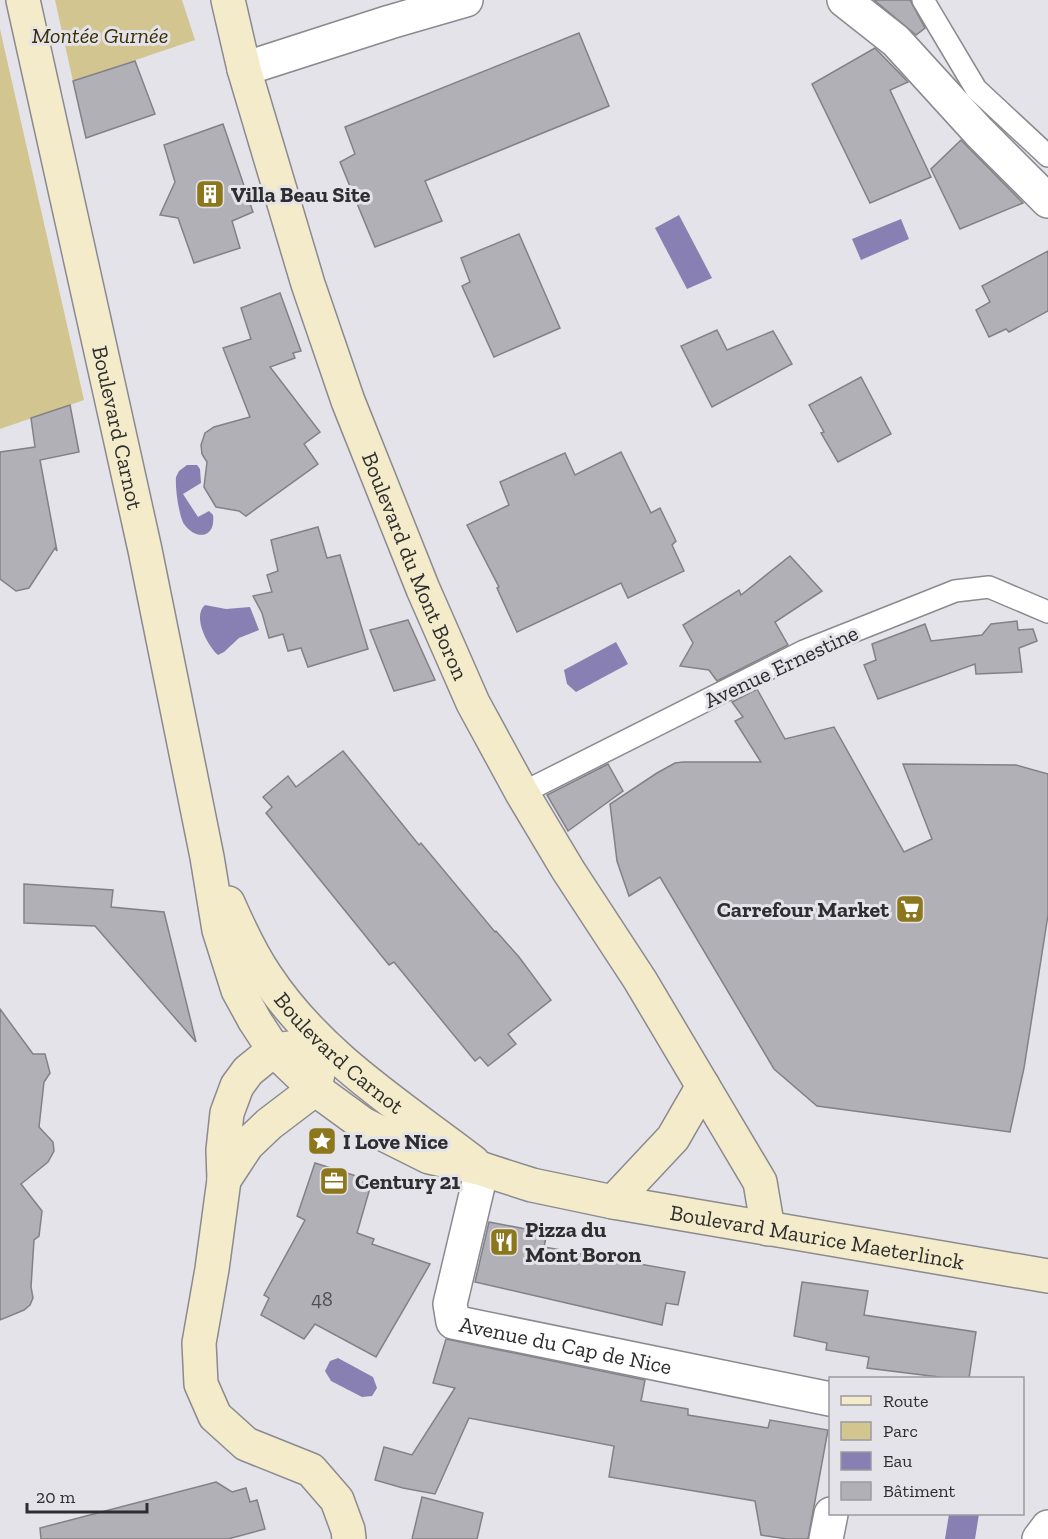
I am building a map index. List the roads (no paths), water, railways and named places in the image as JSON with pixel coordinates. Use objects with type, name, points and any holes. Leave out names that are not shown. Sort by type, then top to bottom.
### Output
[{"type":"main road","name":"Boulevard Carnot","points":[[23,0],[145,550],[207,857],[219,930],[238,990],[255,1022],[274,1050],[315,1089],[363,1124],[429,1157],[482,1168]]},
{"type":"main road","name":"Boulevard du Mont Boron","points":[[228,0],[244,69],[308,284],[348,401],[423,589],[473,704],[568,870],[640,980],[760,1182],[768,1229]]},
{"type":"main road","name":"Boulevard Carnot","points":[[207,857],[237,923],[266,976],[297,1016],[323,1044],[381,1094],[405,1109],[482,1168]]},
{"type":"main road","points":[[224,1180],[247,1145],[269,1124],[315,1089],[323,1044],[274,1050],[248,1071],[237,1086],[227,1113],[223,1150],[224,1180],[199,1343],[201,1384],[215,1416],[246,1444],[311,1470],[338,1500],[348,1530],[348,1539]]},
{"type":"main road","points":[[613,1202],[673,1138],[703,1086]]},
{"type":"main road","name":"Boulevard Maurice Maeterlinck","points":[[482,1168],[532,1185],[613,1202],[1048,1276]]},
{"type":"street","points":[[244,69],[466,0]]},
{"type":"street","points":[[844,0],[896,41],[979,132],[1048,201]]},
{"type":"street","name":"Avenue du Cap de Nice","points":[[482,1168],[450,1304],[453,1322],[829,1399]]},
{"type":"street","points":[[826,1539],[831,1515]]},
{"type":"street","points":[[1039,1539],[1048,1527]]},
{"type":"lane","points":[[923,0],[976,89],[1048,156]]},
{"type":"lane","name":"Avenue Ernestine","points":[[522,793],[804,651],[955,591],[989,587],[1048,612]]},
{"type":"water","points":[[679,215],[712,278],[687,289],[655,228]]},
{"type":"water","points":[[901,219],[909,239],[861,260],[852,239]]},
{"type":"water","points":[[187,465],[197,465],[200,469],[201,483],[183,494],[198,517],[209,511],[213,515],[211,528],[204,534],[194,533],[184,524],[180,515],[176,477],[179,471]]},
{"type":"water","points":[[205,605],[226,609],[250,607],[259,630],[239,638],[218,655],[206,638],[200,623],[201,610]]},
{"type":"water","points":[[616,642],[628,664],[576,692],[567,684],[564,670]]},
{"type":"water","points":[[338,1358],[373,1377],[377,1388],[372,1396],[362,1397],[331,1381],[325,1371],[330,1361]]},
{"type":"water","points":[[949,1515],[979,1515],[975,1539],[945,1539]]},
{"type":"place","name":"Villa Beau Site","points":[[210,194]]},
{"type":"place","name":"Carrefour Market","points":[[910,909]]},
{"type":"place","name":"I Love Nice","points":[[322,1141]]},
{"type":"place","name":"Century 21","points":[[334,1181]]},
{"type":"place","name":"Pizza du Mont Boron","points":[[504,1242]]},
{"type":"park label","name":"Montée Gurnée","points":[[100,35]]}]
